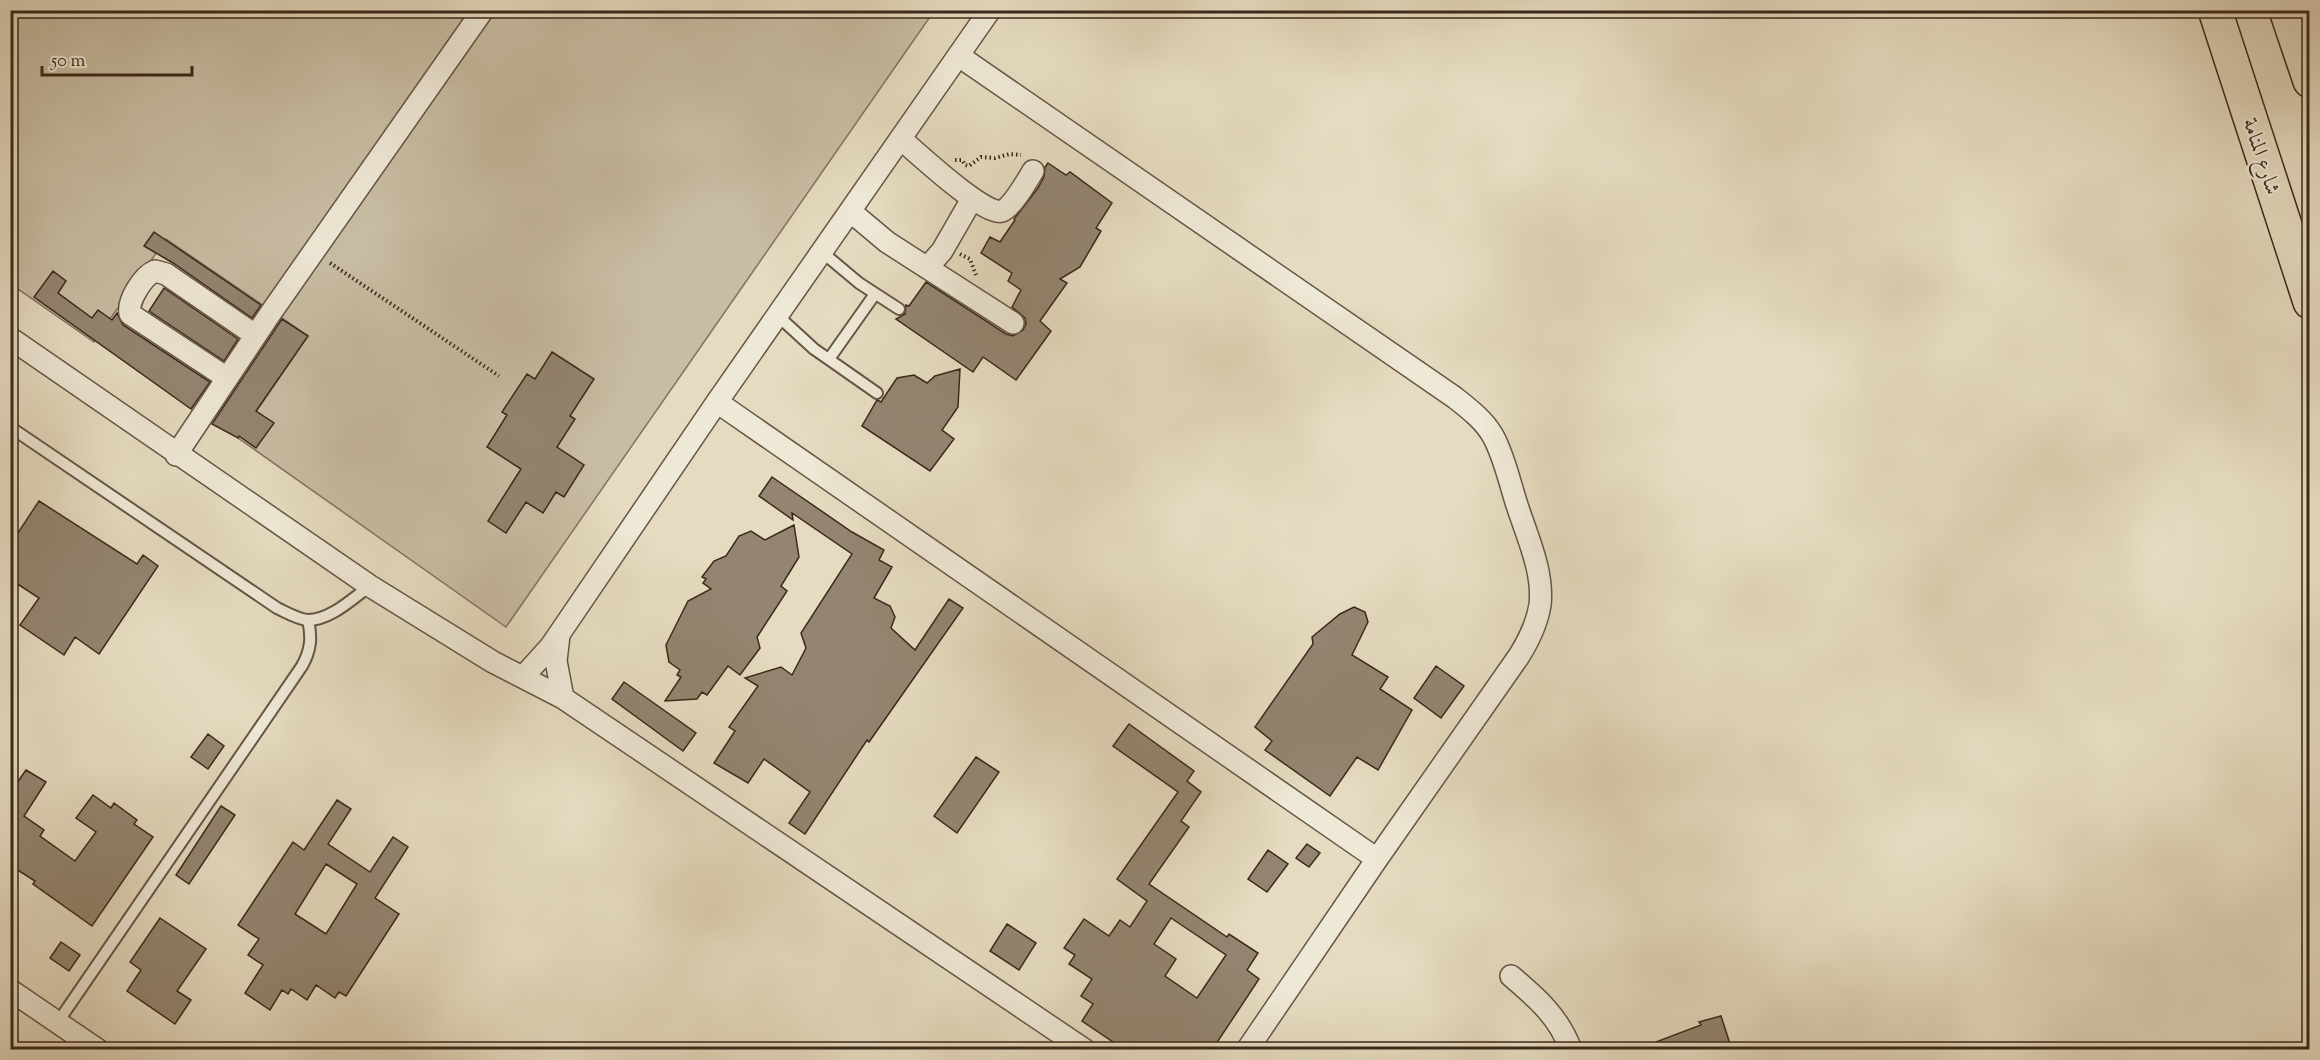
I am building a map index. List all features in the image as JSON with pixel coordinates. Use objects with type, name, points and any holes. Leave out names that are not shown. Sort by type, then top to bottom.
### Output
[{"type":"main road","name":"شارع المنامة","points":[[2215,10],[2310,302]]},
{"type":"main road","points":[[2286,10],[2310,81]]},
{"type":"street","points":[[176,454],[255,335],[483,10]]},
{"type":"street","points":[[523,677],[559,634],[717,402],[990,10]]},
{"type":"street","points":[[959,56],[1454,397],[1476,415],[1492,435],[1506,468],[1539,580],[1540,604],[1532,633],[1519,656],[1247,1050]]},
{"type":"street","points":[[901,139],[972,199],[994,212],[1004,210],[1033,171]]},
{"type":"street","points":[[927,268],[942,251],[972,199]]},
{"type":"street","points":[[850,211],[887,242],[1013,323]]},
{"type":"street","points":[[227,378],[130,314],[131,303],[145,278],[155,271],[166,274],[255,335]]},
{"type":"street","points":[[10,338],[370,586],[477,653],[563,698],[1085,1050]]},
{"type":"street","points":[[717,402],[1377,859]]},
{"type":"street","points":[[559,634],[556,661],[563,698]]},
{"type":"street","points":[[1511,976],[1548,1009],[1561,1027],[1571,1050]]},
{"type":"street","points":[[10,990],[98,1050]]},
{"type":"lane","points":[[822,252],[859,283],[899,309]]},
{"type":"lane","points":[[829,359],[875,294]]},
{"type":"lane","points":[[778,316],[829,359],[877,393]]},
{"type":"lane","points":[[10,427],[277,608],[308,620],[323,617],[370,586]]},
{"type":"lane","points":[[58,1022],[302,666],[311,644],[308,620]]},
{"type":"path","points":[[946,177],[955,159],[962,160],[965,165],[969,166],[981,157],[1000,158],[1010,154],[1021,155],[1038,163],[1033,171]]},
{"type":"path","points":[[314,251],[499,376]]},
{"type":"shaded area","points":[[11,11],[934,11],[506,627],[238,438],[308,336],[166,239],[94,342],[11,284]]},
{"type":"building","points":[[1048,163],[1066,175],[1070,172],[1112,203],[1096,228],[1101,231],[1080,267],[1060,279],[1067,283],[1040,321],[1051,331],[1016,380],[983,357],[973,372],[896,319],[905,314],[906,305],[909,306],[926,282],[1006,334],[1013,336],[1023,330],[1026,324],[1025,318],[1012,307],[1021,290],[1008,281],[1012,273],[981,253],[990,237],[1000,242],[1038,188]]},
{"type":"building","points":[[154,232],[261,305],[252,318],[173,263],[144,246]]},
{"type":"building","points":[[53,271],[66,281],[58,293],[92,318],[98,310],[112,320],[117,313],[123,325],[210,382],[191,409],[34,297]]},
{"type":"building","points":[[164,288],[238,339],[224,361],[149,311]]},
{"type":"building","points":[[282,319],[308,336],[256,411],[274,423],[256,448],[239,436],[238,438],[212,424]]},
{"type":"building","points":[[552,352],[594,379],[570,416],[575,419],[557,447],[584,465],[564,497],[556,492],[543,513],[526,502],[506,533],[488,521],[521,469],[487,447],[507,415],[502,412],[527,374],[535,379]]},
{"type":"building","points":[[960,369],[958,407],[942,430],[954,439],[930,471],[862,426],[877,400],[881,402],[897,378],[914,375],[927,383],[935,376]]},
{"type":"building","points":[[772,477],[852,532],[884,550],[879,560],[892,567],[874,598],[890,606],[895,617],[891,628],[915,650],[949,599],[963,608],[869,742],[867,740],[805,834],[789,823],[810,792],[764,759],[748,783],[714,763],[735,731],[729,727],[758,686],[745,678],[781,667],[792,675],[806,648],[801,633],[852,554],[792,513],[793,520],[759,496]]},
{"type":"building","points":[[39,501],[137,564],[143,555],[158,566],[99,654],[75,637],[64,655],[20,625],[39,598],[10,579],[10,545]]},
{"type":"building","points":[[794,525],[799,557],[781,586],[787,591],[757,637],[760,648],[740,675],[728,666],[707,695],[702,692],[697,699],[665,701],[681,677],[677,675],[680,670],[669,662],[666,645],[688,601],[711,589],[703,583],[706,579],[702,577],[714,561],[726,556],[739,536],[751,531],[765,540]]},
{"type":"building","points":[[1354,607],[1365,612],[1368,622],[1352,655],[1388,677],[1380,689],[1412,710],[1378,770],[1357,757],[1330,796],[1265,750],[1272,741],[1255,727],[1313,644],[1312,637],[1340,614]]},
{"type":"building","points":[[1436,666],[1464,686],[1441,718],[1414,698]]},
{"type":"building","points":[[624,682],[696,733],[683,751],[612,699]]},
{"type":"building","points":[[1129,724],[1194,771],[1187,781],[1201,792],[1181,821],[1189,827],[1149,884],[1227,937],[1229,934],[1258,953],[1247,970],[1259,979],[1212,1050],[1125,1050],[1082,1021],[1093,1004],[1081,996],[1092,979],[1069,964],[1075,955],[1064,948],[1084,919],[1109,936],[1120,920],[1130,927],[1147,901],[1117,879],[1178,792],[1113,746]],"holes":[[[1171,918],[1226,955],[1197,998],[1165,976],[1176,959],[1154,944]]]},
{"type":"building","points":[[208,734],[224,746],[208,769],[191,757]]},
{"type":"building","points":[[976,757],[999,772],[957,833],[934,816]]},
{"type":"building","points":[[26,770],[46,782],[24,816],[44,830],[40,836],[75,861],[96,832],[76,818],[93,795],[111,808],[114,803],[137,820],[134,824],[153,837],[92,926],[33,884],[35,881],[10,865],[10,793]]},
{"type":"building","points":[[337,800],[351,809],[328,844],[370,872],[393,837],[408,847],[375,898],[399,914],[346,996],[339,992],[335,998],[316,985],[307,1000],[291,989],[288,994],[282,990],[270,1010],[245,993],[263,965],[248,955],[259,939],[238,925],[293,842],[304,850]],"holes":[[[326,864],[357,884],[326,934],[295,914]]]},
{"type":"building","points":[[221,806],[235,815],[189,884],[176,875]]},
{"type":"building","points":[[1307,844],[1320,853],[1309,867],[1296,858]]},
{"type":"building","points":[[1268,850],[1288,864],[1267,892],[1248,879]]},
{"type":"building","points":[[160,918],[206,949],[177,991],[191,1000],[175,1024],[127,991],[141,970],[130,962]]},
{"type":"building","points":[[1007,924],[1036,943],[1019,970],[990,951]]},
{"type":"building","points":[[61,942],[80,955],[69,971],[50,958]]},
{"type":"building","points":[[1721,1016],[1732,1050],[1640,1050],[1640,1048],[1701,1025],[1699,1022]]}]
